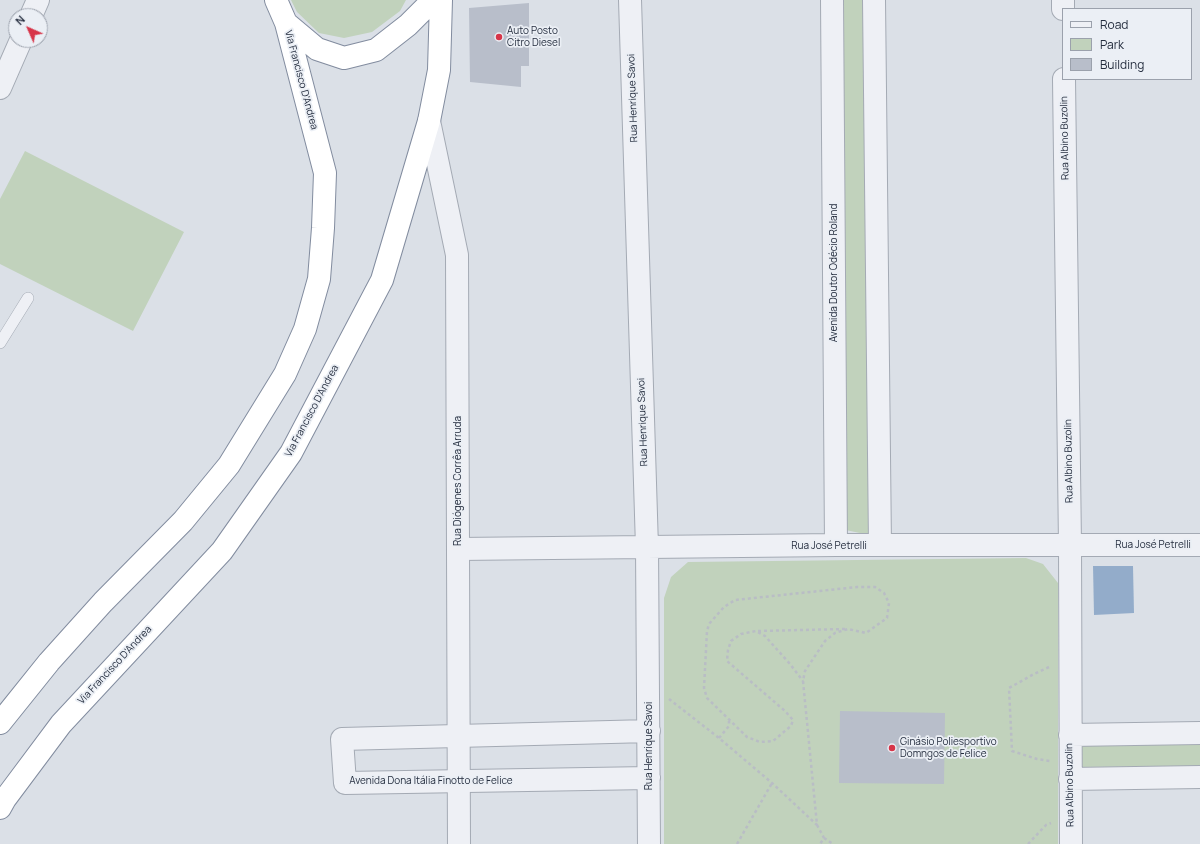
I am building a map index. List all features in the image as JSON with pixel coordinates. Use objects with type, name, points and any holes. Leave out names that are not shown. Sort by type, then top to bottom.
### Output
[{"type":"highway","name":"Via Francisco D'Andrea","points":[[0,723],[49,662],[103,602],[183,522],[229,465],[285,374],[305,329],[319,279],[325,173],[286,23],[276,0]]},
{"type":"highway","points":[[286,23],[317,49],[344,58],[376,50],[408,25],[433,0]]},
{"type":"highway","name":"Via Francisco D'Andrea","points":[[0,808],[5,799],[61,724],[222,551],[291,453],[382,280],[429,121],[439,70],[440,0]]},
{"type":"street","name":"Rua Henrique Savoi","points":[[630,0],[647,547],[649,844]]},
{"type":"street","name":"Avenida Doutor Odécio Roland","points":[[832,0],[836,545]]},
{"type":"street","points":[[874,0],[880,545]]},
{"type":"street","points":[[0,88],[18,48]]},
{"type":"street","name":"Rua Albino Buzolin","points":[[1064,80],[1070,545],[1071,844]]},
{"type":"street","name":"Rua Diógenes Corrêa Arruda","points":[[429,121],[456,255],[459,844]]},
{"type":"street","name":"Rua José Petrelli","points":[[458,549],[836,545],[1200,545]]},
{"type":"street","name":"Avenida Dona Itália Finotto de Felice","points":[[649,731],[342,739],[345,783],[649,778]]},
{"type":"street","points":[[1070,735],[1200,733]]},
{"type":"street","points":[[1070,771],[1200,777]]},
{"type":"lane","points":[[0,343],[28,298]]},
{"type":"path","points":[[857,587],[875,587],[884,593],[889,603],[886,618],[866,633],[848,629],[756,631],[741,634],[731,641],[727,661],[785,711],[793,720],[791,726],[773,741],[760,742],[747,737],[707,698],[704,688],[707,631],[709,624],[724,607],[735,600],[857,587]]},
{"type":"path","points":[[817,825],[803,681],[805,671],[825,641],[835,633],[848,629]]},
{"type":"path","points":[[756,631],[765,636],[803,681]]},
{"type":"path","points":[[1070,659],[1034,674],[1009,688],[1012,751],[1070,771]]},
{"type":"path","points":[[648,683],[719,738],[772,783],[817,825],[824,838],[833,844]]},
{"type":"path","points":[[719,738],[729,726],[730,721]]},
{"type":"path","points":[[737,844],[772,783]]},
{"type":"path","points":[[1028,844],[1046,825],[1052,823]]},
{"type":"path","points":[[820,844],[824,838]]},
{"type":"green space","points":[[291,0],[406,0],[400,11],[372,32],[344,38],[319,33],[297,12]]},
{"type":"green space","points":[[841,0],[866,0],[874,536],[841,529]]},
{"type":"green space","points":[[25,151],[184,232],[133,331],[0,264],[0,199]]},
{"type":"green space","points":[[1026,558],[1043,564],[1058,583],[1058,844],[664,844],[664,598],[671,577],[688,562]]},
{"type":"green space","points":[[1200,744],[1200,766],[1081,767],[1081,745]]},
{"type":"water","points":[[1093,566],[1133,566],[1134,613],[1094,615]]},
{"type":"building","name":"Auto Posto Citro Diesel","points":[[529,3],[529,66],[521,66],[521,87],[470,82],[469,8]]},
{"type":"building","name":"Ginásio Poliesportivo Domngos de Felice","points":[[840,711],[945,713],[944,784],[839,783]]},
{"type":"place","name":"Auto Posto Citro Diesel","points":[[499,37]]},
{"type":"place","name":"Ginásio Poliesportivo Domngos de Felice","points":[[892,748]]}]
